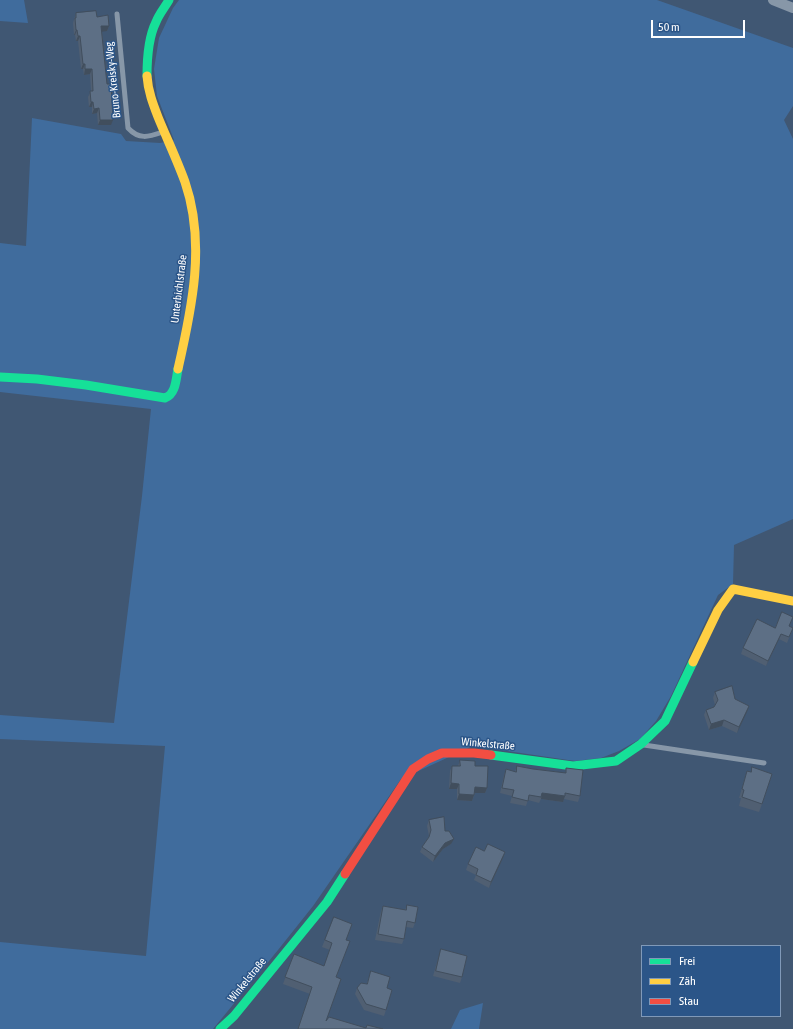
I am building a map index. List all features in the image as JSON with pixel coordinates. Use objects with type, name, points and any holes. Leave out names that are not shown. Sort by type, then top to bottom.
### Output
[{"type":"street","name":"Unterbichlstraße","points":[[0,377],[86,384],[165,398],[168,398],[172,394],[186,336],[194,287],[196,260],[193,214],[188,192],[150,96],[148,78],[148,61],[151,39],[156,21],[169,0]]},
{"type":"street","points":[[773,0],[793,8]]},
{"type":"street","name":"Winkelstraße","points":[[220,1029],[234,1016],[326,902],[413,769],[428,759],[442,753],[474,753],[573,766],[616,761],[641,744],[665,721],[718,610],[733,589],[793,601]]},
{"type":"lane","name":"Bruno-Kreisky-Weg","points":[[117,14],[128,128],[134,134],[140,136],[151,136],[164,132]]},
{"type":"lane","points":[[641,744],[764,763]]},
{"type":"shaded area","points":[[0,0],[24,0],[28,23],[0,21]]},
{"type":"shaded area","points":[[179,0],[657,0],[793,48],[793,106],[784,120],[793,139],[793,519],[734,545],[733,584],[718,595],[671,696],[656,721],[640,739],[619,751],[601,758],[575,761],[473,746],[401,779],[313,906],[213,1029],[0,1029],[0,942],[146,956],[165,746],[0,739],[0,715],[114,723],[142,496],[151,409],[0,392],[0,243],[26,246],[32,118],[121,134],[126,141],[160,143],[174,140],[157,96],[154,69],[159,38],[173,8]]},
{"type":"shaded area","points":[[483,1003],[479,1029],[451,1029],[460,1010]]},
{"type":"building","points":[[96,11],[97,17],[108,15],[109,26],[101,26],[107,84],[111,84],[113,120],[100,120],[99,108],[94,109],[93,102],[91,102],[90,91],[93,91],[92,69],[85,69],[85,64],[83,64],[80,36],[78,36],[76,30],[76,13]]},
{"type":"building","points":[[782,612],[793,617],[789,626],[793,628],[789,637],[781,634],[768,661],[743,648],[757,619],[775,628]]},
{"type":"building","points":[[732,686],[735,699],[749,706],[739,727],[724,720],[711,724],[706,710],[714,707],[718,700],[715,692]]},
{"type":"building","points":[[460,760],[475,761],[475,766],[488,766],[487,788],[475,787],[474,795],[459,794],[459,784],[451,783],[452,766],[460,766]]},
{"type":"building","points":[[517,766],[566,773],[566,768],[583,770],[580,796],[565,793],[565,796],[542,793],[541,797],[529,795],[528,801],[512,797],[514,790],[502,788],[506,769],[516,772]]},
{"type":"building","points":[[752,767],[772,774],[762,804],[742,797],[744,790],[742,789],[747,771],[751,772]]},
{"type":"building","points":[[444,817],[445,831],[449,831],[454,839],[445,843],[435,856],[422,847],[429,837],[431,830],[429,820]]},
{"type":"building","points":[[488,844],[505,852],[491,882],[476,875],[478,869],[468,864],[476,847],[484,851]]},
{"type":"building","points":[[407,905],[418,907],[415,923],[407,921],[404,939],[378,934],[383,906],[406,910]]},
{"type":"building","points":[[334,917],[352,924],[346,940],[350,941],[336,977],[341,979],[326,1021],[329,1017],[366,1028],[367,1025],[383,1029],[298,1029],[312,987],[285,977],[294,954],[324,966],[332,943],[325,940]]},
{"type":"building","points":[[441,949],[467,956],[462,977],[436,971]]},
{"type":"building","points":[[371,971],[390,977],[387,988],[392,990],[386,1010],[366,1004],[357,988],[361,983],[367,984]]},
{"type":"traffic: fast","points":[[147,76],[148,56],[153,28],[160,13],[169,0]]},
{"type":"traffic: fast","points":[[0,377],[37,379],[86,385],[165,398],[169,396],[173,390],[178,369]]},
{"type":"traffic: fast","points":[[491,755],[573,766],[616,761],[641,744],[665,721],[693,662]]},
{"type":"traffic: fast","points":[[220,1029],[234,1016],[327,902],[345,874]]},
{"type":"traffic: slow","points":[[147,76],[154,107],[185,182],[195,228],[195,276],[188,323],[178,369]]},
{"type":"traffic: slow","points":[[693,662],[718,610],[733,589],[793,601]]},
{"type":"traffic: jam","points":[[345,874],[413,769],[428,759],[442,753],[474,753],[491,755]]}]
